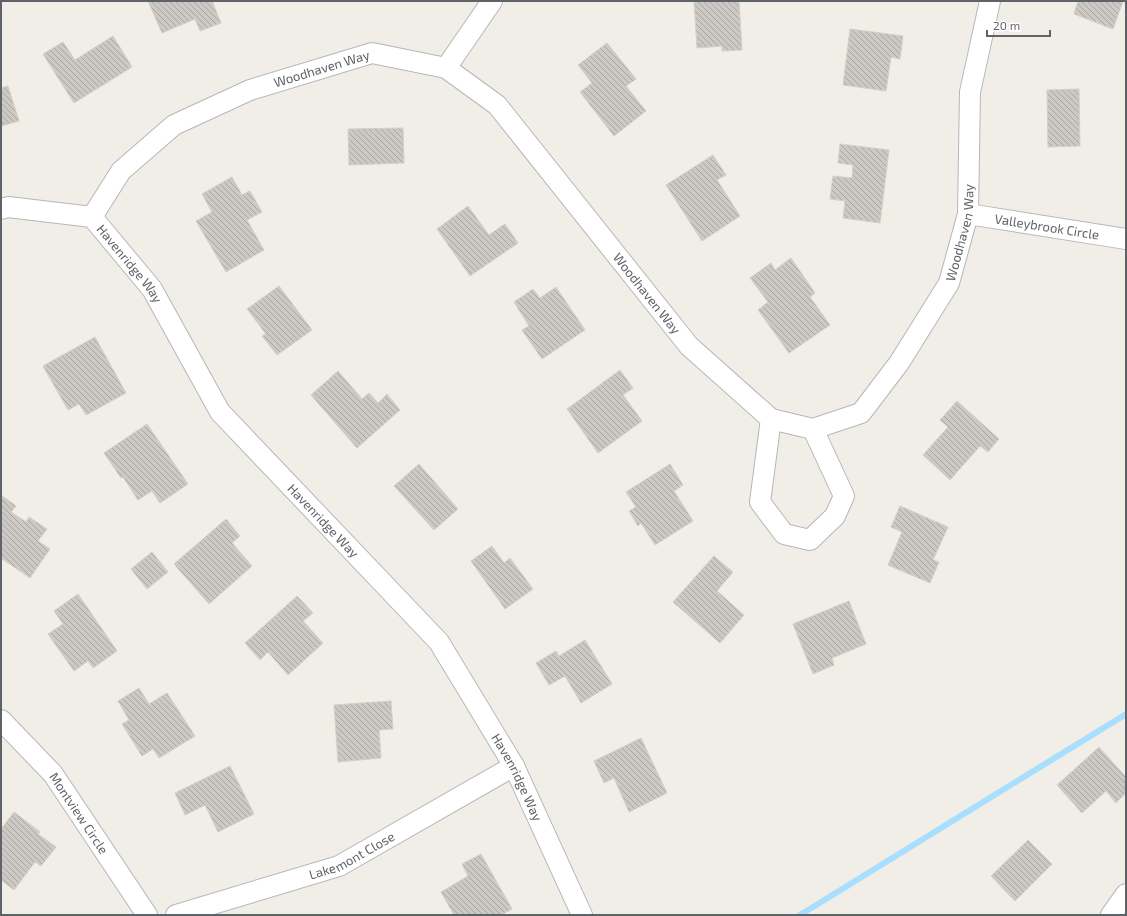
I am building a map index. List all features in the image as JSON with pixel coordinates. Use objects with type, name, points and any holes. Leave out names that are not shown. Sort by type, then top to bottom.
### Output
[{"type":"street","points":[[446,68],[492,1]]},
{"type":"street","name":"Woodhaven Way","points":[[92,217],[121,171],[174,125],[250,90],[372,53],[446,68],[496,105],[689,346],[771,419],[813,429],[861,413],[899,363],[949,283],[968,214],[970,92],[990,1]]},
{"type":"street","name":"Havenridge Way","points":[[1,210],[8,207],[92,217],[152,289],[220,412],[439,642],[514,766],[582,915]]},
{"type":"street","name":"Valleybrook Circle","points":[[968,214],[1126,239]]},
{"type":"street","points":[[771,419],[760,502],[784,534],[810,540],[835,516],[844,496],[813,429]]},
{"type":"street","name":"Montview Circle","points":[[1,720],[53,774],[147,915]]},
{"type":"street","name":"Lakemont Close","points":[[176,915],[339,866],[514,766]]},
{"type":"street","points":[[1111,915],[1126,894]]},
{"type":"building","points":[[148,1],[212,1],[221,23],[200,31],[195,19],[162,33]]},
{"type":"building","points":[[694,1],[739,1],[742,50],[722,51],[722,46],[697,48]]},
{"type":"building","points":[[1078,1],[1123,1],[1113,29],[1074,14]]},
{"type":"building","points":[[850,29],[903,36],[900,59],[891,57],[886,91],[843,85]]},
{"type":"building","points":[[113,36],[132,67],[74,103],[43,54],[63,42],[75,60]]},
{"type":"building","points":[[607,43],[636,79],[626,86],[646,111],[614,136],[580,92],[592,83],[578,65]]},
{"type":"building","points":[[8,86],[19,121],[1,126],[1,88]]},
{"type":"building","points":[[1079,89],[1080,146],[1048,147],[1047,90]]},
{"type":"building","points":[[403,128],[404,163],[349,165],[348,129]]},
{"type":"building","points":[[840,144],[889,150],[880,223],[843,218],[845,201],[830,199],[833,176],[852,178],[853,165],[838,163]]},
{"type":"building","points":[[713,155],[726,175],[717,180],[740,216],[702,241],[666,185]]},
{"type":"building","points":[[232,177],[242,195],[250,191],[262,212],[247,220],[264,250],[226,272],[196,221],[212,212],[202,194]]},
{"type":"building","points":[[468,206],[489,235],[505,224],[518,243],[470,276],[437,229]]},
{"type":"building","points":[[791,258],[815,293],[810,297],[830,325],[789,353],[758,310],[768,302],[750,278],[771,263],[775,270]]},
{"type":"building","points":[[279,286],[312,330],[277,355],[262,336],[266,334],[247,309]]},
{"type":"building","points":[[556,287],[585,330],[542,359],[522,330],[529,326],[514,302],[533,289],[540,298]]},
{"type":"building","points":[[95,337],[126,393],[86,415],[79,404],[68,410],[43,366]]},
{"type":"building","points":[[620,370],[633,388],[623,395],[642,421],[598,453],[567,409]]},
{"type":"building","points":[[338,371],[362,399],[369,393],[378,403],[387,394],[400,410],[357,448],[311,395]]},
{"type":"building","points":[[957,401],[999,439],[988,452],[980,446],[950,480],[923,455],[948,427],[940,420]]},
{"type":"building","points":[[147,424],[188,484],[160,503],[152,491],[138,500],[123,477],[121,478],[104,453]]},
{"type":"building","points":[[419,464],[458,509],[434,530],[394,486]]},
{"type":"building","points":[[670,464],[683,485],[674,491],[693,521],[655,545],[641,523],[638,526],[629,511],[636,507],[626,492]]},
{"type":"building","points":[[1,495],[16,506],[11,512],[26,522],[29,517],[47,529],[38,541],[50,549],[30,578],[1,558]]},
{"type":"building","points":[[900,506],[948,527],[933,560],[939,562],[930,583],[888,565],[902,532],[891,527]]},
{"type":"building","points":[[226,519],[240,536],[232,543],[252,566],[209,604],[174,564]]},
{"type":"building","points":[[492,546],[504,563],[510,558],[533,589],[505,609],[471,561]]},
{"type":"building","points":[[152,552],[168,572],[147,589],[131,569]]},
{"type":"building","points":[[714,556],[733,572],[717,591],[744,615],[720,643],[673,602]]},
{"type":"building","points":[[78,594],[117,651],[93,668],[88,661],[74,671],[48,634],[63,624],[54,611]]},
{"type":"building","points":[[297,596],[313,613],[303,621],[323,643],[288,675],[268,652],[260,660],[245,643]]},
{"type":"building","points":[[849,601],[866,644],[832,658],[834,665],[813,674],[793,624]]},
{"type":"building","points":[[585,640],[612,684],[581,703],[565,676],[549,685],[536,663],[556,651],[559,656]]},
{"type":"building","points":[[139,688],[149,704],[167,693],[195,736],[159,758],[153,749],[142,756],[122,724],[129,720],[118,701]]},
{"type":"building","points":[[391,701],[393,729],[379,730],[381,758],[338,762],[334,705]]},
{"type":"building","points":[[641,738],[667,793],[629,812],[614,778],[604,783],[594,761]]},
{"type":"building","points":[[1099,747],[1126,777],[1126,793],[1116,803],[1106,791],[1082,813],[1057,785]]},
{"type":"building","points":[[230,766],[254,814],[218,832],[205,805],[185,815],[175,793]]},
{"type":"building","points":[[14,812],[40,832],[38,834],[56,847],[41,866],[35,862],[14,890],[1,880],[1,829]]},
{"type":"building","points":[[1028,840],[1052,864],[1015,901],[991,876]]},
{"type":"building","points":[[481,854],[512,909],[501,915],[454,915],[441,892],[468,876],[462,864]]},
{"type":"waterway","points":[[800,915],[1126,714]]}]
